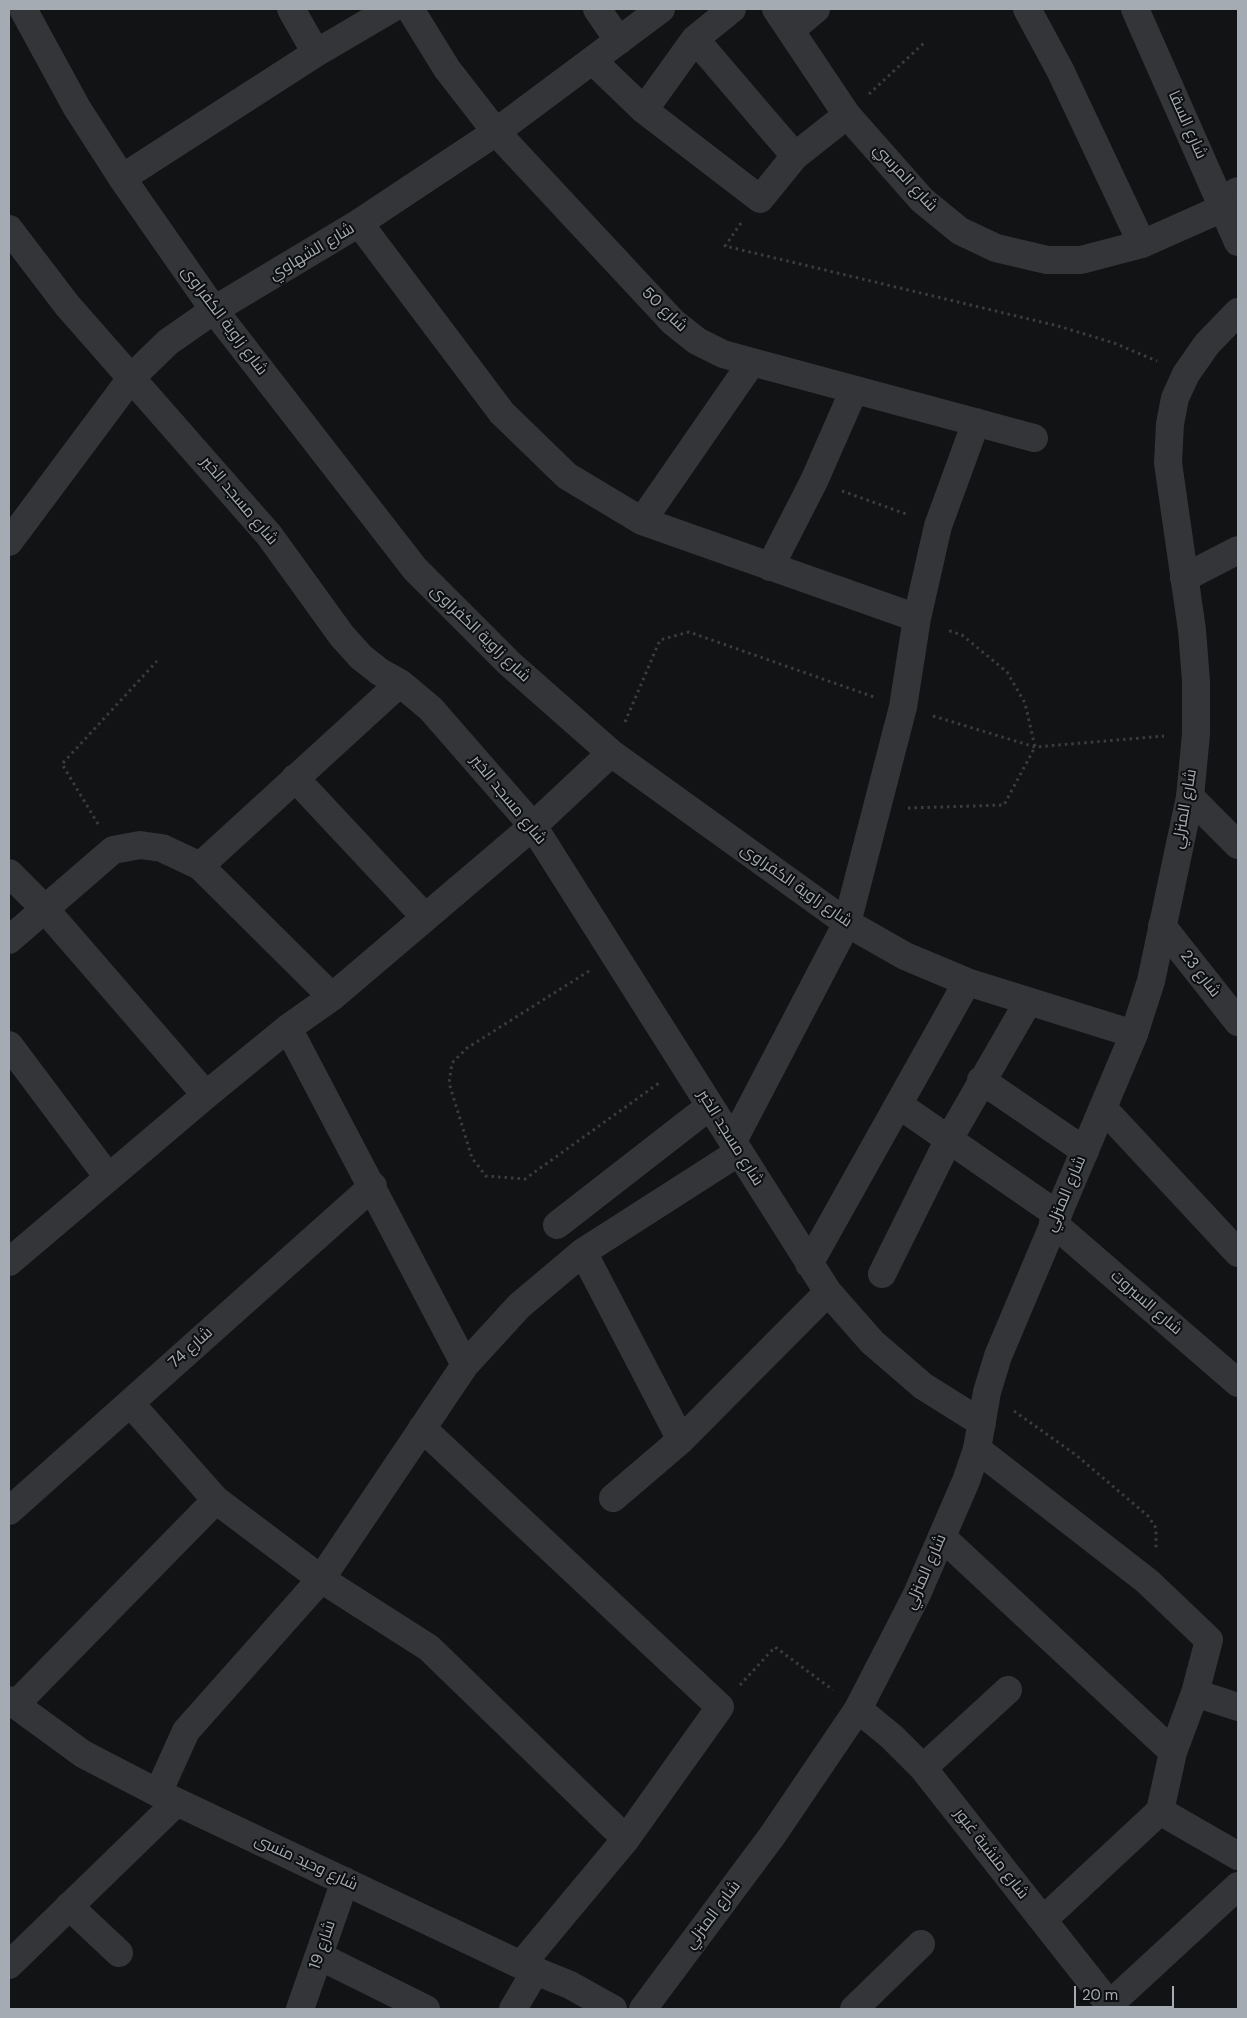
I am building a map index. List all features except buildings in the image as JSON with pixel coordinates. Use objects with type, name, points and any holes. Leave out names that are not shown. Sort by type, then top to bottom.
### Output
[{"type":"street","name":"شارع زاوية الكفراوى","points":[[23,9],[77,108],[122,178],[214,310],[415,569],[510,664],[611,753],[848,923],[906,956],[967,982],[1134,1034]]},
{"type":"street","points":[[292,9],[316,53]]},
{"type":"street","points":[[122,178],[316,53],[391,9]]},
{"type":"street","name":"شارع 50","points":[[410,9],[447,69],[496,132],[673,322],[697,340],[723,354],[1034,438]]},
{"type":"street","points":[[598,9],[619,41]]},
{"type":"street","name":"شارع الشهاوي","points":[[9,542],[132,377],[168,342],[214,310],[359,224],[496,132],[661,9]]},
{"type":"street","points":[[644,110],[695,39],[732,9]]},
{"type":"street","points":[[784,19],[816,9]]},
{"type":"street","points":[[1027,9],[1060,70],[1142,244]]},
{"type":"street","name":"شارع السقا","points":[[1135,9],[1227,200],[1238,242]]},
{"type":"street","name":"شارع المرسي","points":[[784,19],[847,115],[922,200],[960,231],[996,248],[1047,260],[1081,260],[1142,244],[1227,200]]},
{"type":"street","points":[[695,39],[794,156]]},
{"type":"street","points":[[593,61],[644,110],[760,199],[794,156],[847,115]]},
{"type":"street","points":[[359,224],[502,413],[566,476],[642,521],[917,618]]},
{"type":"street","name":"شارع مسجد الخير","points":[[9,229],[67,305],[269,535],[342,636],[361,657],[380,672],[400,682],[431,709],[534,826],[828,1292],[872,1342],[1147,1581],[1209,1640],[1195,1693]]},
{"type":"street","name":"شارع المنزلي","points":[[643,2009],[772,1836],[858,1709],[916,1594],[942,1537],[979,1436],[987,1392],[998,1356],[1134,1034],[1151,981],[1190,797],[1196,734],[1196,681],[1192,630],[1168,463],[1170,424],[1175,398],[1186,374],[1206,344],[1238,312]]},
{"type":"street","points":[[642,521],[752,362]]},
{"type":"street","points":[[770,567],[814,481],[854,390]]},
{"type":"street","points":[[9,1965],[69,1906],[168,1797],[186,1731],[321,1579],[465,1365],[518,1306],[583,1252],[736,1147],[848,923],[903,707],[917,618],[938,526],[976,422]]},
{"type":"street","points":[[1184,578],[1238,550]]},
{"type":"street","points":[[200,866],[400,682]]},
{"type":"street","points":[[9,1262],[206,1095],[288,1028],[332,997],[534,826],[611,753]]},
{"type":"street","points":[[294,778],[425,917]]},
{"type":"street","points":[[1190,797],[1238,845]]},
{"type":"street","points":[[9,940],[113,850],[140,845],[162,848],[200,866],[332,997]]},
{"type":"street","points":[[9,873],[44,908],[206,1095]]},
{"type":"street","name":"شارع 23","points":[[1162,926],[1238,1022]]},
{"type":"street","points":[[809,1264],[967,982]]},
{"type":"street","points":[[882,1274],[948,1139],[1028,1002]]},
{"type":"street","points":[[288,1028],[373,1186],[465,1365]]},
{"type":"street","points":[[9,1046],[108,1177]]},
{"type":"street","points":[[982,1080],[1084,1151]]},
{"type":"street","name":"شارع السبروت","points":[[898,1105],[948,1139],[1056,1219],[1237,1380]]},
{"type":"street","points":[[557,1225],[710,1106]]},
{"type":"street","points":[[1103,1108],[1238,1253]]},
{"type":"street","name":"شارع 74","points":[[9,1510],[373,1186]]},
{"type":"street","points":[[583,1252],[681,1440]]},
{"type":"street","points":[[613,1498],[681,1440],[828,1292]]},
{"type":"street","points":[[130,1403],[216,1500],[321,1579],[429,1648],[626,1839]]},
{"type":"street","points":[[422,1428],[720,1707],[626,1839],[528,1968],[512,2009]]},
{"type":"street","points":[[12,1702],[216,1500]]},
{"type":"street","points":[[942,1537],[1173,1752]]},
{"type":"street","points":[[924,1768],[1008,1690]]},
{"type":"street","points":[[1043,1920],[1160,1812],[1173,1752],[1195,1693],[1238,1707]]},
{"type":"street","name":"شارع وحيد منسى","points":[[12,1702],[84,1754],[168,1797],[528,1968],[570,1985],[613,2009]]},
{"type":"street","name":"شارع منشية غبور","points":[[858,1709],[892,1737],[924,1768],[1111,2007]]},
{"type":"street","points":[[1160,1812],[1238,1856]]},
{"type":"street","name":"شارع 19","points":[[300,2009],[346,1881]]},
{"type":"street","points":[[1111,2007],[1238,1886]]},
{"type":"street","points":[[69,1906],[118,1953]]},
{"type":"street","points":[[854,2009],[921,1944]]},
{"type":"street","points":[[319,1956],[426,2009]]},
{"type":"path","points":[[847,115],[925,42]]},
{"type":"path","points":[[760,199],[725,246],[1058,326],[1114,343],[1186,374]]},
{"type":"path","points":[[814,481],[938,526]]},
{"type":"path","points":[[878,809],[1004,805],[1035,747],[1025,703],[1007,672],[962,635],[917,618]]},
{"type":"path","points":[[611,753],[660,640],[689,632],[903,707],[1035,747],[1196,734]]},
{"type":"path","points":[[113,850],[62,764],[157,661]]},
{"type":"path","points":[[614,955],[467,1048],[452,1063],[449,1083],[472,1158],[486,1176],[525,1179],[684,1065]]},
{"type":"path","points":[[987,1392],[1076,1455],[1148,1516],[1156,1528],[1157,1545],[1147,1581]]},
{"type":"path","points":[[720,1707],[775,1647],[858,1709]]}]
